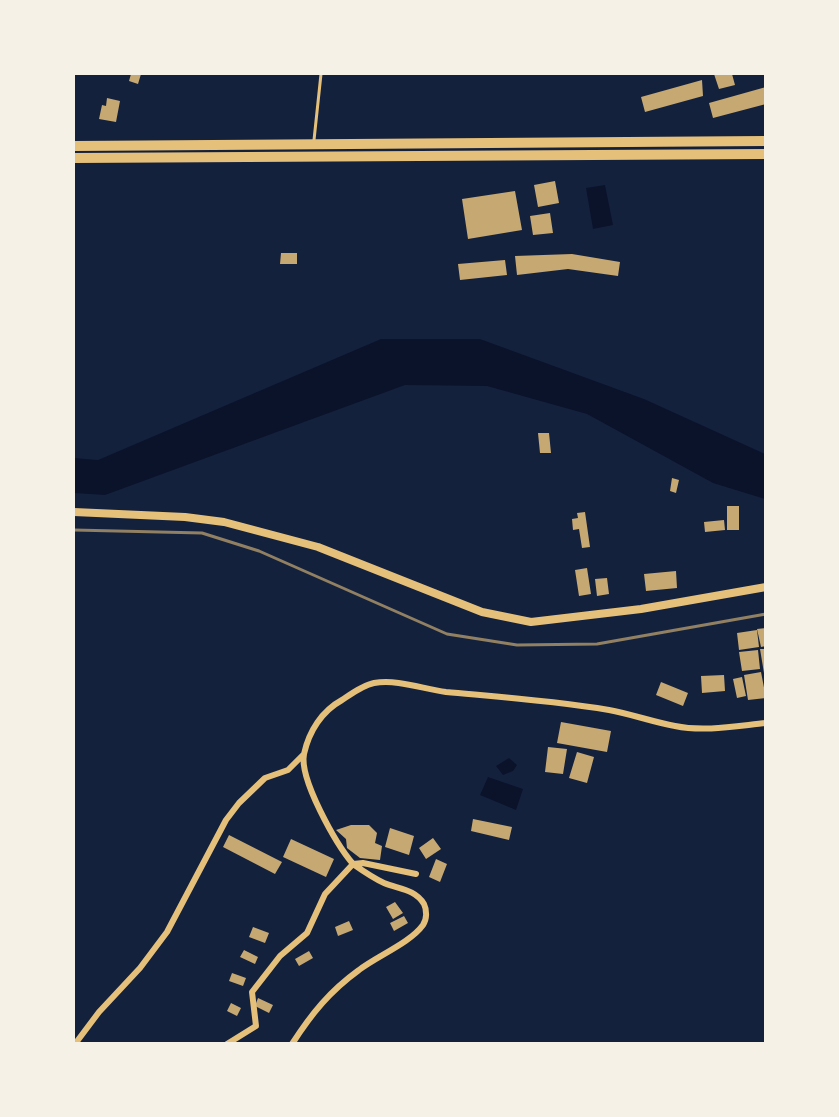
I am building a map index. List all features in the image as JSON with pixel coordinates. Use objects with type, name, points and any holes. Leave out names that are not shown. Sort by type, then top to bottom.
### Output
[{"type":"highway","points":[[74,146],[765,141]]},
{"type":"highway","points":[[563,142],[563,155]]},
{"type":"highway","points":[[74,158],[765,154]]},
{"type":"street","points":[[74,512],[185,517],[224,522],[318,548],[482,612],[531,622],[641,609],[765,587]]},
{"type":"street","points":[[75,1044],[91,1021],[140,968],[167,932],[226,820],[239,802],[265,778],[288,770],[303,755],[313,728],[328,708],[372,683],[393,682],[426,690],[610,710],[677,727],[727,728],[765,723]]},
{"type":"street","points":[[292,1044],[325,998],[360,969],[410,937],[424,924],[426,914],[425,905],[411,892],[385,883],[353,864],[335,840],[318,807],[303,755]]},
{"type":"street","points":[[227,1044],[256,1026],[252,992],[280,956],[307,933],[325,894],[353,864],[363,863],[416,874]]},
{"type":"lane","points":[[313,157],[321,74]]},
{"type":"water","points":[[605,185],[613,225],[593,229],[586,188]]},
{"type":"water","points":[[381,339],[480,339],[644,399],[765,454],[765,499],[713,483],[587,414],[487,386],[405,385],[105,495],[74,493],[74,458],[98,460]]},
{"type":"water","points":[[509,758],[517,765],[513,771],[503,775],[496,766]]},
{"type":"water","points":[[488,777],[523,789],[516,810],[480,795]]},
{"type":"building","points":[[131,74],[141,74],[138,84],[129,81]]},
{"type":"building","points":[[714,74],[732,74],[735,85],[719,89]]},
{"type":"building","points":[[702,80],[703,96],[645,112],[641,97]]},
{"type":"building","points":[[766,87],[766,104],[713,118],[709,103]]},
{"type":"building","points":[[107,98],[120,101],[116,122],[99,119],[102,105],[106,106]]},
{"type":"building","points":[[555,181],[559,203],[538,207],[534,185]]},
{"type":"building","points":[[515,191],[522,230],[468,239],[462,199]]},
{"type":"building","points":[[550,213],[553,233],[533,235],[530,216]]},
{"type":"building","points":[[281,253],[297,253],[297,264],[280,264]]},
{"type":"building","points":[[572,254],[620,262],[618,276],[568,269],[517,275],[515,256]]},
{"type":"building","points":[[505,260],[507,275],[460,280],[458,264]]},
{"type":"building","points":[[538,433],[549,433],[551,453],[540,453]]},
{"type":"building","points":[[672,478],[679,480],[676,493],[670,491]]},
{"type":"building","points":[[727,506],[739,506],[739,530],[727,530]]},
{"type":"building","points":[[585,512],[590,547],[582,548],[579,529],[573,530],[572,519],[578,518],[577,513]]},
{"type":"building","points":[[724,520],[725,530],[705,532],[704,522]]},
{"type":"building","points":[[587,568],[591,594],[579,596],[575,570]]},
{"type":"building","points":[[676,571],[677,588],[646,591],[644,574]]},
{"type":"building","points":[[607,578],[609,594],[597,596],[595,579]]},
{"type":"building","points":[[766,628],[766,646],[761,647],[757,629]]},
{"type":"building","points":[[757,630],[759,647],[739,650],[737,633]]},
{"type":"building","points":[[760,649],[766,649],[766,673],[764,673]]},
{"type":"building","points":[[758,650],[760,669],[742,671],[739,652]]},
{"type":"building","points":[[761,672],[766,698],[748,700],[744,675]]},
{"type":"building","points":[[724,675],[725,691],[702,693],[701,676]]},
{"type":"building","points":[[742,677],[746,696],[737,698],[733,679]]},
{"type":"building","points":[[661,682],[688,693],[683,706],[656,695]]},
{"type":"building","points":[[561,722],[611,731],[607,752],[557,743]]},
{"type":"building","points":[[548,747],[567,749],[563,774],[545,772]]},
{"type":"building","points":[[577,752],[594,757],[587,783],[569,778]]},
{"type":"building","points":[[473,819],[512,827],[509,840],[471,831]]},
{"type":"building","points":[[351,825],[369,825],[377,833],[375,843],[382,846],[380,860],[360,858],[347,848],[346,839],[336,830]]},
{"type":"building","points":[[390,828],[414,836],[409,855],[385,847]]},
{"type":"building","points":[[229,835],[282,862],[275,874],[223,847]]},
{"type":"building","points":[[433,838],[441,849],[426,859],[419,848]]},
{"type":"building","points":[[291,839],[334,859],[326,877],[283,857]]},
{"type":"building","points":[[436,859],[447,864],[440,882],[429,877]]},
{"type":"building","points":[[395,902],[403,913],[393,919],[386,907]]},
{"type":"building","points":[[404,916],[408,923],[394,931],[390,923]]},
{"type":"building","points":[[349,921],[353,930],[338,936],[335,927]]},
{"type":"building","points":[[253,927],[269,933],[265,943],[249,937]]},
{"type":"building","points":[[244,950],[258,957],[255,964],[240,957]]},
{"type":"building","points":[[309,951],[313,958],[299,966],[295,959]]},
{"type":"building","points":[[232,973],[246,978],[243,986],[229,981]]},
{"type":"building","points":[[258,998],[273,1005],[269,1013],[255,1006]]},
{"type":"building","points":[[231,1003],[241,1008],[237,1016],[227,1011]]},
{"type":"railway","points":[[74,530],[202,533],[259,551],[447,634],[517,645],[597,644],[766,614]]}]
